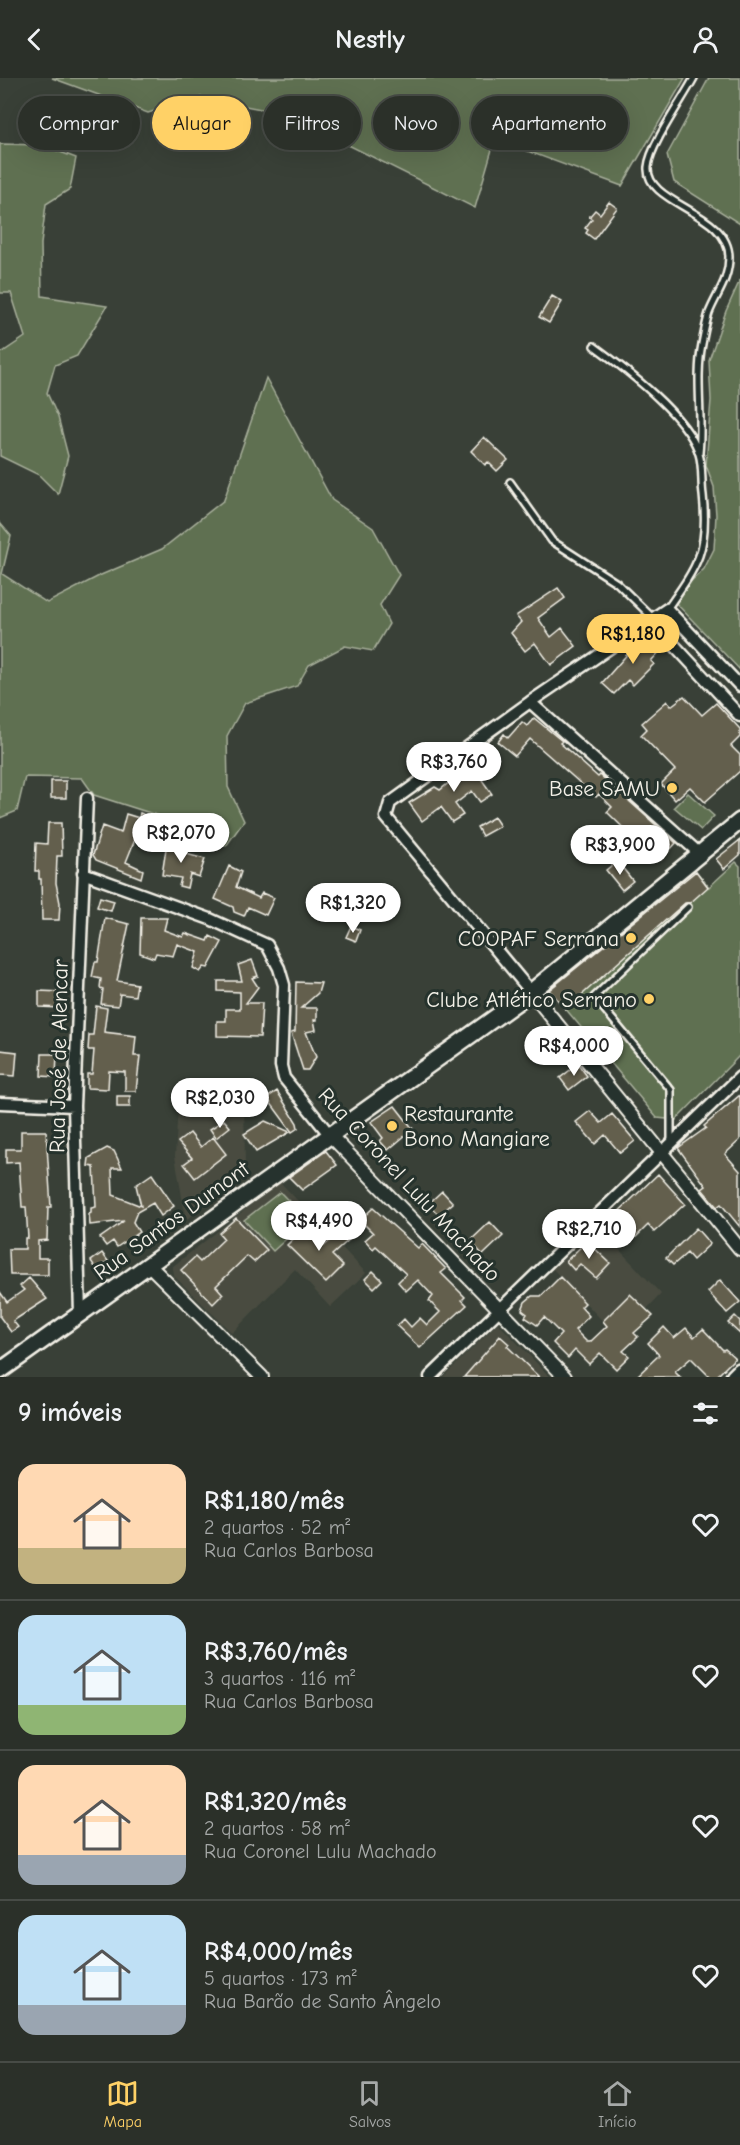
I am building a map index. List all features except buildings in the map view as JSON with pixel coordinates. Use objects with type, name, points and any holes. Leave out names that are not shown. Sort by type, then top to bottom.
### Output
[{"type":"main road","name":"Rua Santos Dumont","points":[[3,1372],[329,1134],[531,992],[740,822]]},
{"type":"main road","points":[[734,1377],[740,1371]]},
{"type":"street","points":[[740,686],[668,609],[530,702],[390,803],[386,817],[531,992],[667,1150],[740,1249]]},
{"type":"street","points":[[652,619],[740,716]]},
{"type":"street","points":[[530,702],[701,855]]},
{"type":"street","name":"Rua José de Alencar","points":[[80,1314],[74,1106],[87,798]]},
{"type":"street","name":"Rua Coronel Lulu Machado","points":[[83,873],[210,919],[267,945],[279,968],[284,985],[281,1066],[284,1078],[329,1134],[565,1377]]},
{"type":"street","points":[[430,1377],[740,1077]]},
{"type":"street","points":[[0,1103],[74,1106]]},
{"type":"street","points":[[149,1265],[261,1377]]},
{"type":"lane","points":[[668,609],[690,578],[699,561],[703,544],[704,506],[699,453],[702,430],[699,368],[709,313],[726,282],[730,256],[724,238],[708,221],[650,181],[648,168],[653,150],[694,78]]},
{"type":"lane","points":[[594,346],[628,371],[664,405],[685,430],[699,453]]},
{"type":"lane","points":[[510,482],[552,541],[617,583],[652,619]]},
{"type":"lane","points":[[667,1150],[671,1090],[594,997],[688,907]]},
{"type":"shaded area","points":[[179,1091],[244,1094],[245,1172],[186,1220],[175,1156]]},
{"type":"shaded area","points":[[280,1182],[366,1273],[330,1307],[295,1269],[232,1333],[173,1275],[172,1267]]},
{"type":"shaded area","points":[[598,1227],[661,1294],[619,1338],[553,1269]]},
{"type":"shaded area","points":[[498,1323],[550,1377],[443,1377]]},
{"type":"green space","points":[[52,78],[685,78],[622,186],[525,150],[628,150],[628,96],[471,96],[471,150],[492,150],[475,208],[358,150],[361,150],[361,96],[263,96],[263,109],[251,107],[251,96],[152,96],[152,112],[148,113],[140,110],[140,96],[101,96]]},
{"type":"green space","points":[[709,78],[740,78],[740,224],[674,182],[667,155]]},
{"type":"green space","points":[[0,144],[18,144],[18,150],[55,150],[76,158],[70,189],[46,204],[41,244],[42,296],[107,306],[77,356],[55,365],[47,393],[58,417],[68,456],[58,494],[39,475],[0,456],[0,354],[25,337],[11,293],[0,293]]},
{"type":"green space","points":[[740,280],[740,670],[672,599],[704,569],[714,549],[716,515],[714,487],[706,465],[711,400],[709,360],[726,311]]},
{"type":"green space","points":[[266,378],[332,500],[373,528],[399,575],[380,605],[389,624],[373,651],[345,646],[309,665],[297,686],[245,703],[227,736],[228,787],[244,821],[226,846],[172,820],[94,795],[82,778],[25,777],[17,811],[0,818],[0,523],[11,536],[2,574],[47,603],[101,575],[162,549],[224,500]]},
{"type":"green space","points":[[688,793],[714,816],[701,830],[674,807]]},
{"type":"green space","name":"Clube Atlético Serrano","points":[[736,862],[740,866],[740,1055],[676,1120],[657,1118],[549,989],[696,871],[709,887]]},
{"type":"green space","points":[[280,1192],[307,1220],[273,1251],[244,1220]]},
{"type":"place","name":"Base SAMU","points":[[672,788]]},
{"type":"place","name":"COOPAF Serrana","points":[[631,938]]},
{"type":"place","name":"Clube Atlético Serrano","points":[[649,999]]},
{"type":"place","name":"Restaurante Bono Mangiare","points":[[392,1126]]}]
